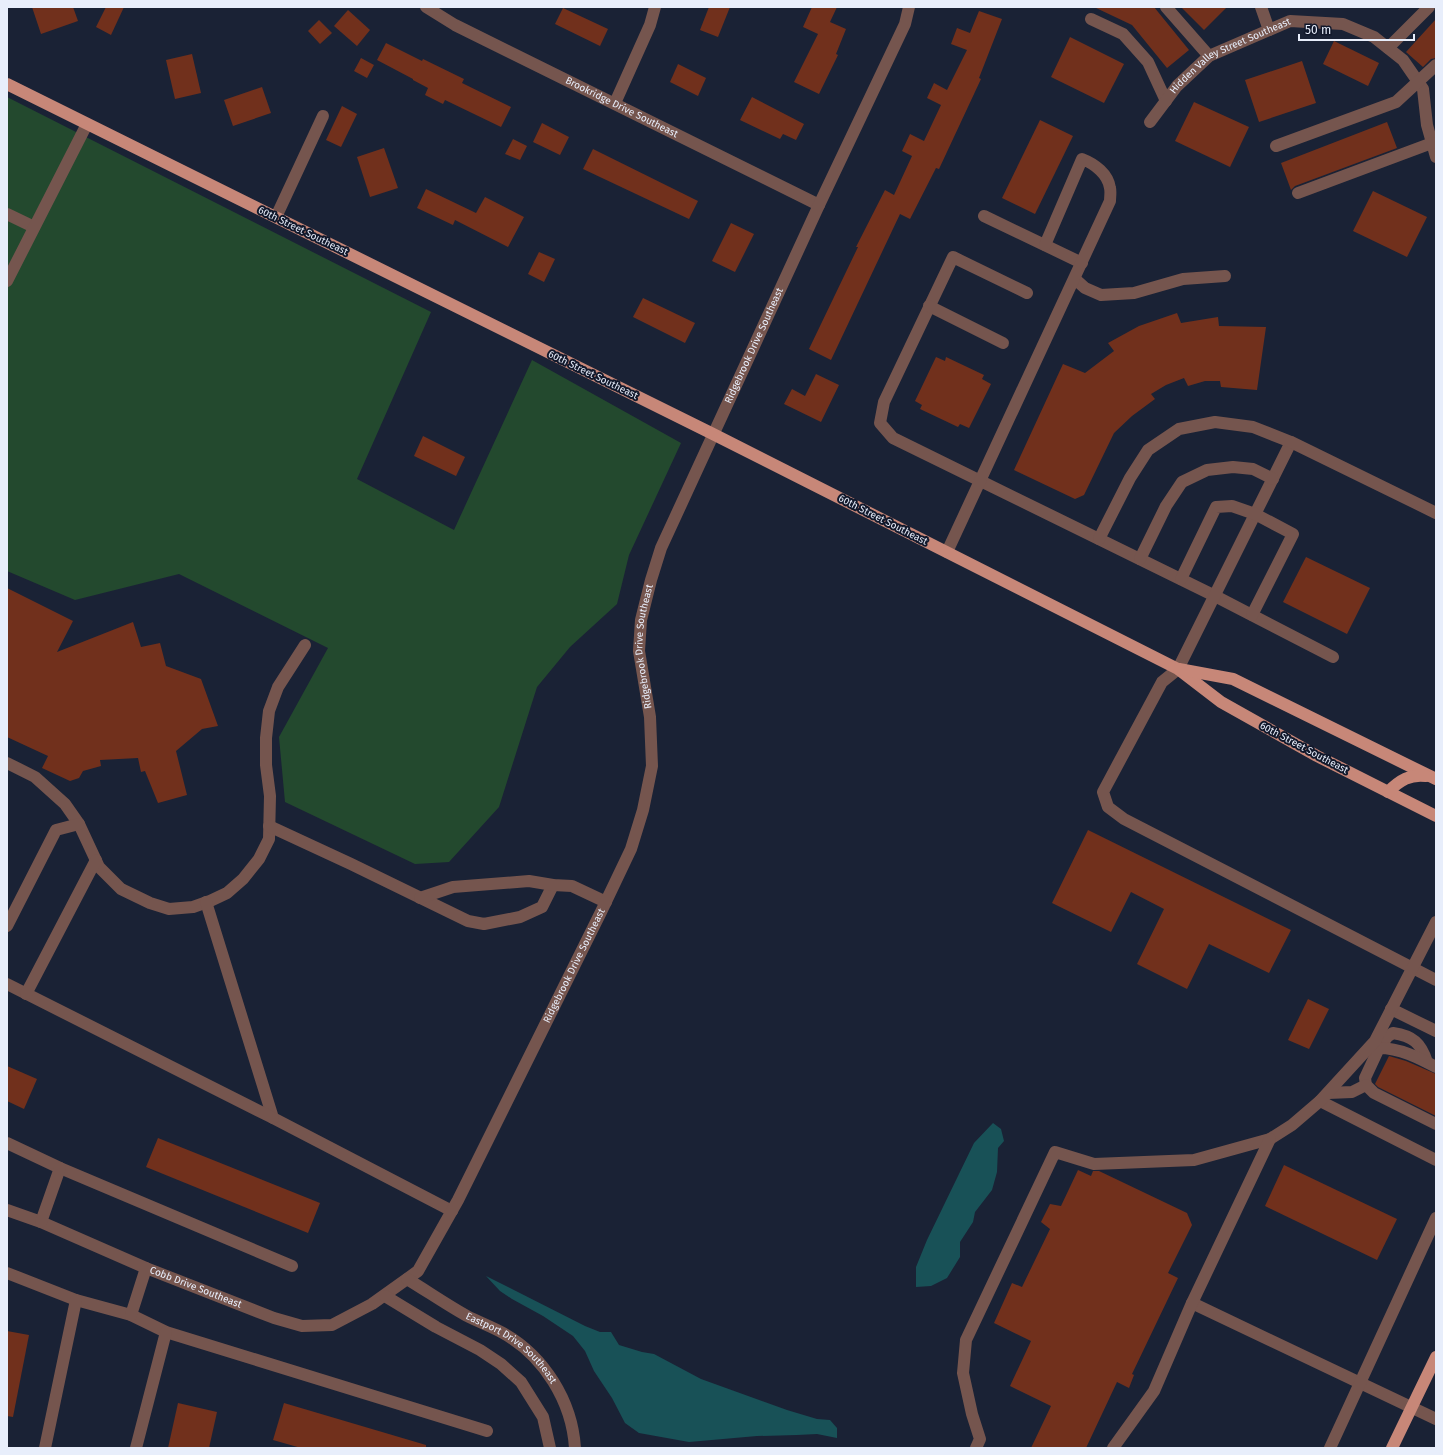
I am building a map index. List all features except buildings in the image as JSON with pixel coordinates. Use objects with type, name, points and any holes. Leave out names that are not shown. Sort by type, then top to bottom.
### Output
[{"type":"main road","name":"60th Street Southeast","points":[[7,84],[713,434],[1178,669],[1220,702],[1317,756],[1436,816]]},
{"type":"main road","name":"60th Street Southeast","points":[[1178,669],[1233,679],[1433,778]]},
{"type":"main road","points":[[1388,792],[1397,783],[1408,777],[1419,775],[1433,778]]},
{"type":"main road","points":[[1392,1448],[1436,1357]]},
{"type":"street","name":"Brookridge Drive Southeast","points":[[426,7],[455,25],[615,102],[819,205]]},
{"type":"street","points":[[615,102],[650,25],[655,7]]},
{"type":"street","name":"Ridgebrook Drive Southeast","points":[[385,1296],[418,1271],[452,1211],[631,849],[643,810],[652,766],[650,717],[639,651],[641,620],[661,548],[819,205],[905,24],[909,7]]},
{"type":"street","points":[[1166,7],[1209,56]]},
{"type":"street","points":[[1261,7],[1269,30]]},
{"type":"street","points":[[1388,48],[1429,7]]},
{"type":"street","points":[[1091,18],[1123,34],[1148,62],[1166,101]]},
{"type":"street","name":"Hidden Valley Street Southeast","points":[[1150,122],[1177,86],[1209,56],[1290,21],[1343,24],[1374,37],[1403,60],[1423,89],[1427,125],[1436,157]]},
{"type":"street","points":[[1276,146],[1396,102],[1436,65]]},
{"type":"street","points":[[276,217],[323,116]]},
{"type":"street","points":[[7,281],[87,124]]},
{"type":"street","points":[[1298,193],[1432,143]]},
{"type":"street","points":[[947,552],[1110,201],[1110,187],[1103,172],[1092,162],[1082,159],[1045,245]]},
{"type":"street","points":[[7,214],[34,227]]},
{"type":"street","points":[[984,216],[1082,263]]},
{"type":"street","points":[[1027,293],[953,257],[884,402],[880,423],[893,438],[1181,579],[1334,657]]},
{"type":"street","points":[[1075,279],[1085,288],[1101,295],[1134,293],[1183,279],[1225,276]]},
{"type":"street","points":[[929,306],[1003,343]]},
{"type":"street","points":[[1099,539],[1130,478],[1148,450],[1179,429],[1215,422],[1253,427],[1291,442],[1436,513]]},
{"type":"street","points":[[1291,442],[1178,669],[1162,682],[1103,792],[1108,807],[1124,819],[1436,980]]},
{"type":"street","points":[[1140,559],[1166,506],[1182,482],[1206,470],[1233,467],[1253,469],[1273,479]]},
{"type":"street","points":[[1181,579],[1216,506],[1232,506],[1256,514],[1293,534],[1252,616]]},
{"type":"street","points":[[7,763],[35,777],[65,804],[79,824],[98,867],[121,889],[150,903],[169,909],[193,907],[206,902],[227,893],[243,879],[259,858],[269,839],[270,796],[266,765],[268,711],[278,687],[305,645]]},
{"type":"street","points":[[7,926],[56,830],[79,824]]},
{"type":"street","points":[[269,826],[468,921],[484,924],[520,917],[542,907],[554,885]]},
{"type":"street","points":[[26,994],[96,860]]},
{"type":"street","points":[[420,898],[453,887],[529,881],[572,886],[606,902]]},
{"type":"street","points":[[206,902],[273,1118]]},
{"type":"street","points":[[976,1448],[980,1439],[972,1414],[963,1373],[966,1340],[1055,1152],[1094,1164],[1194,1160],[1270,1139],[1292,1124],[1324,1097],[1374,1041],[1413,969],[1436,922]]},
{"type":"street","points":[[7,984],[273,1118],[452,1211]]},
{"type":"street","points":[[1391,1009],[1436,1031]]},
{"type":"street","points":[[1431,1065],[1417,1042],[1402,1034],[1393,1033],[1388,1036],[1379,1048],[1365,1078],[1366,1086],[1374,1094],[1436,1124]]},
{"type":"street","points":[[1379,1048],[1390,1048],[1400,1051],[1431,1065]]},
{"type":"street","points":[[1324,1097],[1352,1092],[1366,1086]]},
{"type":"street","points":[[1324,1097],[1436,1160]]},
{"type":"street","points":[[1115,1448],[1154,1391],[1192,1303],[1270,1139]]},
{"type":"street","points":[[7,1143],[60,1168],[292,1266]]},
{"type":"street","points":[[41,1222],[60,1168]]},
{"type":"street","name":"Cobb Drive Southeast","points":[[7,1210],[41,1222],[146,1268],[274,1318],[302,1326],[332,1325],[385,1296]]},
{"type":"street","points":[[1330,1448],[1359,1382],[1436,1218]]},
{"type":"street","points":[[130,1315],[146,1268]]},
{"type":"street","points":[[7,1273],[76,1300],[130,1315],[166,1332],[487,1431]]},
{"type":"street","name":"Eastport Drive Southeast","points":[[408,1279],[467,1316],[504,1334],[535,1358],[549,1373],[567,1409],[575,1448]]},
{"type":"street","name":"Eastport Drive Southeast","points":[[385,1296],[436,1327],[480,1350],[501,1364],[521,1382],[543,1417],[550,1448]]},
{"type":"street","points":[[45,1448],[76,1300]]},
{"type":"street","points":[[1192,1303],[1436,1419]]},
{"type":"street","points":[[136,1448],[166,1332]]},
{"type":"shaded area","points":[[7,97],[431,312],[357,479],[454,530],[532,360],[681,443],[629,555],[617,604],[570,647],[537,687],[499,807],[449,862],[415,864],[285,802],[279,737],[328,648],[179,574],[75,600],[7,571]]},
{"type":"shaded area","points":[[993,1123],[1001,1129],[1004,1141],[998,1148],[997,1172],[992,1190],[975,1212],[973,1222],[960,1242],[960,1257],[947,1278],[931,1286],[916,1287],[916,1267],[927,1240],[974,1143]]},
{"type":"shaded area","points":[[486,1276],[585,1326],[600,1332],[611,1332],[619,1345],[654,1354],[701,1379],[787,1410],[817,1419],[830,1420],[837,1428],[837,1438],[817,1434],[757,1436],[689,1442],[639,1433],[625,1423],[612,1398],[594,1371],[585,1351],[573,1336],[543,1316],[500,1291]]}]
